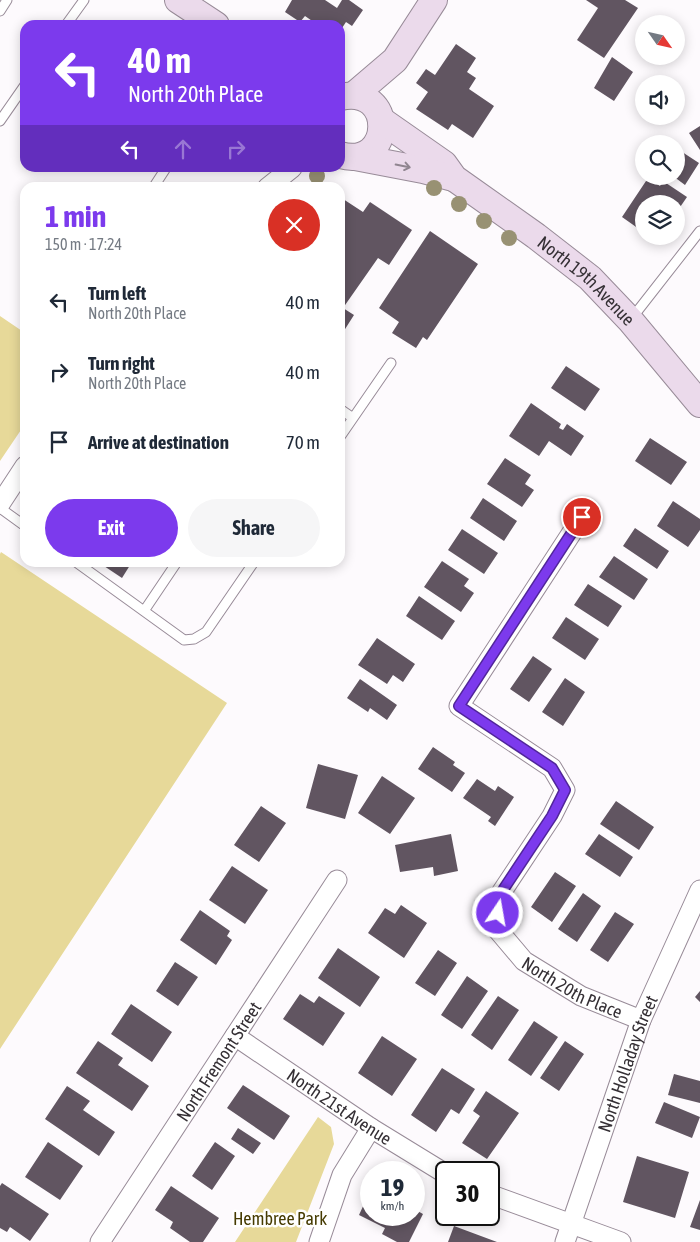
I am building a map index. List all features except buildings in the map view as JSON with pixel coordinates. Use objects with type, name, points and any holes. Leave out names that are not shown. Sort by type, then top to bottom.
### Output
[{"type":"main road","points":[[178,0],[208,20]]},
{"type":"main road","points":[[381,118],[395,60],[434,0]]},
{"type":"main road","points":[[345,95],[395,60]]},
{"type":"main road","name":"North 19th Avenue","points":[[345,95],[370,101],[381,118],[444,164],[454,178],[536,236],[590,278],[630,320],[700,404]]},
{"type":"main road","name":"North 19th Avenue","points":[[345,156],[374,147],[381,134],[381,118]]},
{"type":"main road","name":"North 19th Avenue","points":[[345,156],[424,170],[454,178]]},
{"type":"street","points":[[274,182],[287,172]]},
{"type":"street","points":[[0,504],[20,474]]},
{"type":"street","name":"North 20th Place","points":[[582,517],[459,706],[552,768],[565,790],[552,816],[499,896],[497,930],[524,961],[581,996],[640,1020]]},
{"type":"street","name":"North Fremont Street","points":[[100,1242],[336,880]]},
{"type":"street","name":"North Holladay Street","points":[[569,1234],[640,1020],[700,890]]},
{"type":"street","name":"North 21st Avenue","points":[[234,1036],[371,1128],[435,1167]]},
{"type":"street","points":[[319,1242],[342,1175],[371,1128]]},
{"type":"street","points":[[500,1200],[569,1234],[621,1242]]},
{"type":"lane","points":[[0,11],[7,0]]},
{"type":"lane","points":[[70,20],[84,0]]},
{"type":"lane","points":[[0,121],[20,92]]},
{"type":"lane","points":[[630,320],[700,231]]},
{"type":"lane","points":[[345,430],[391,363]]},
{"type":"lane","points":[[345,412],[353,418]]},
{"type":"lane","points":[[0,508],[20,522]]},
{"type":"lane","points":[[83,567],[184,640],[194,639],[206,632],[251,567]]},
{"type":"lane","points":[[144,611],[174,567]]},
{"type":"green space","points":[[0,316],[20,330],[20,431],[0,461]]},
{"type":"green space","points":[[1,552],[20,565],[20,567],[23,567],[227,703],[0,1049]]},
{"type":"green space","name":"Hembree Park","points":[[318,1117],[331,1127],[334,1144],[296,1242],[235,1242]]},
{"type":"route","points":[[498,913],[499,896],[552,816],[565,790],[552,768],[459,706],[582,517]]}]
